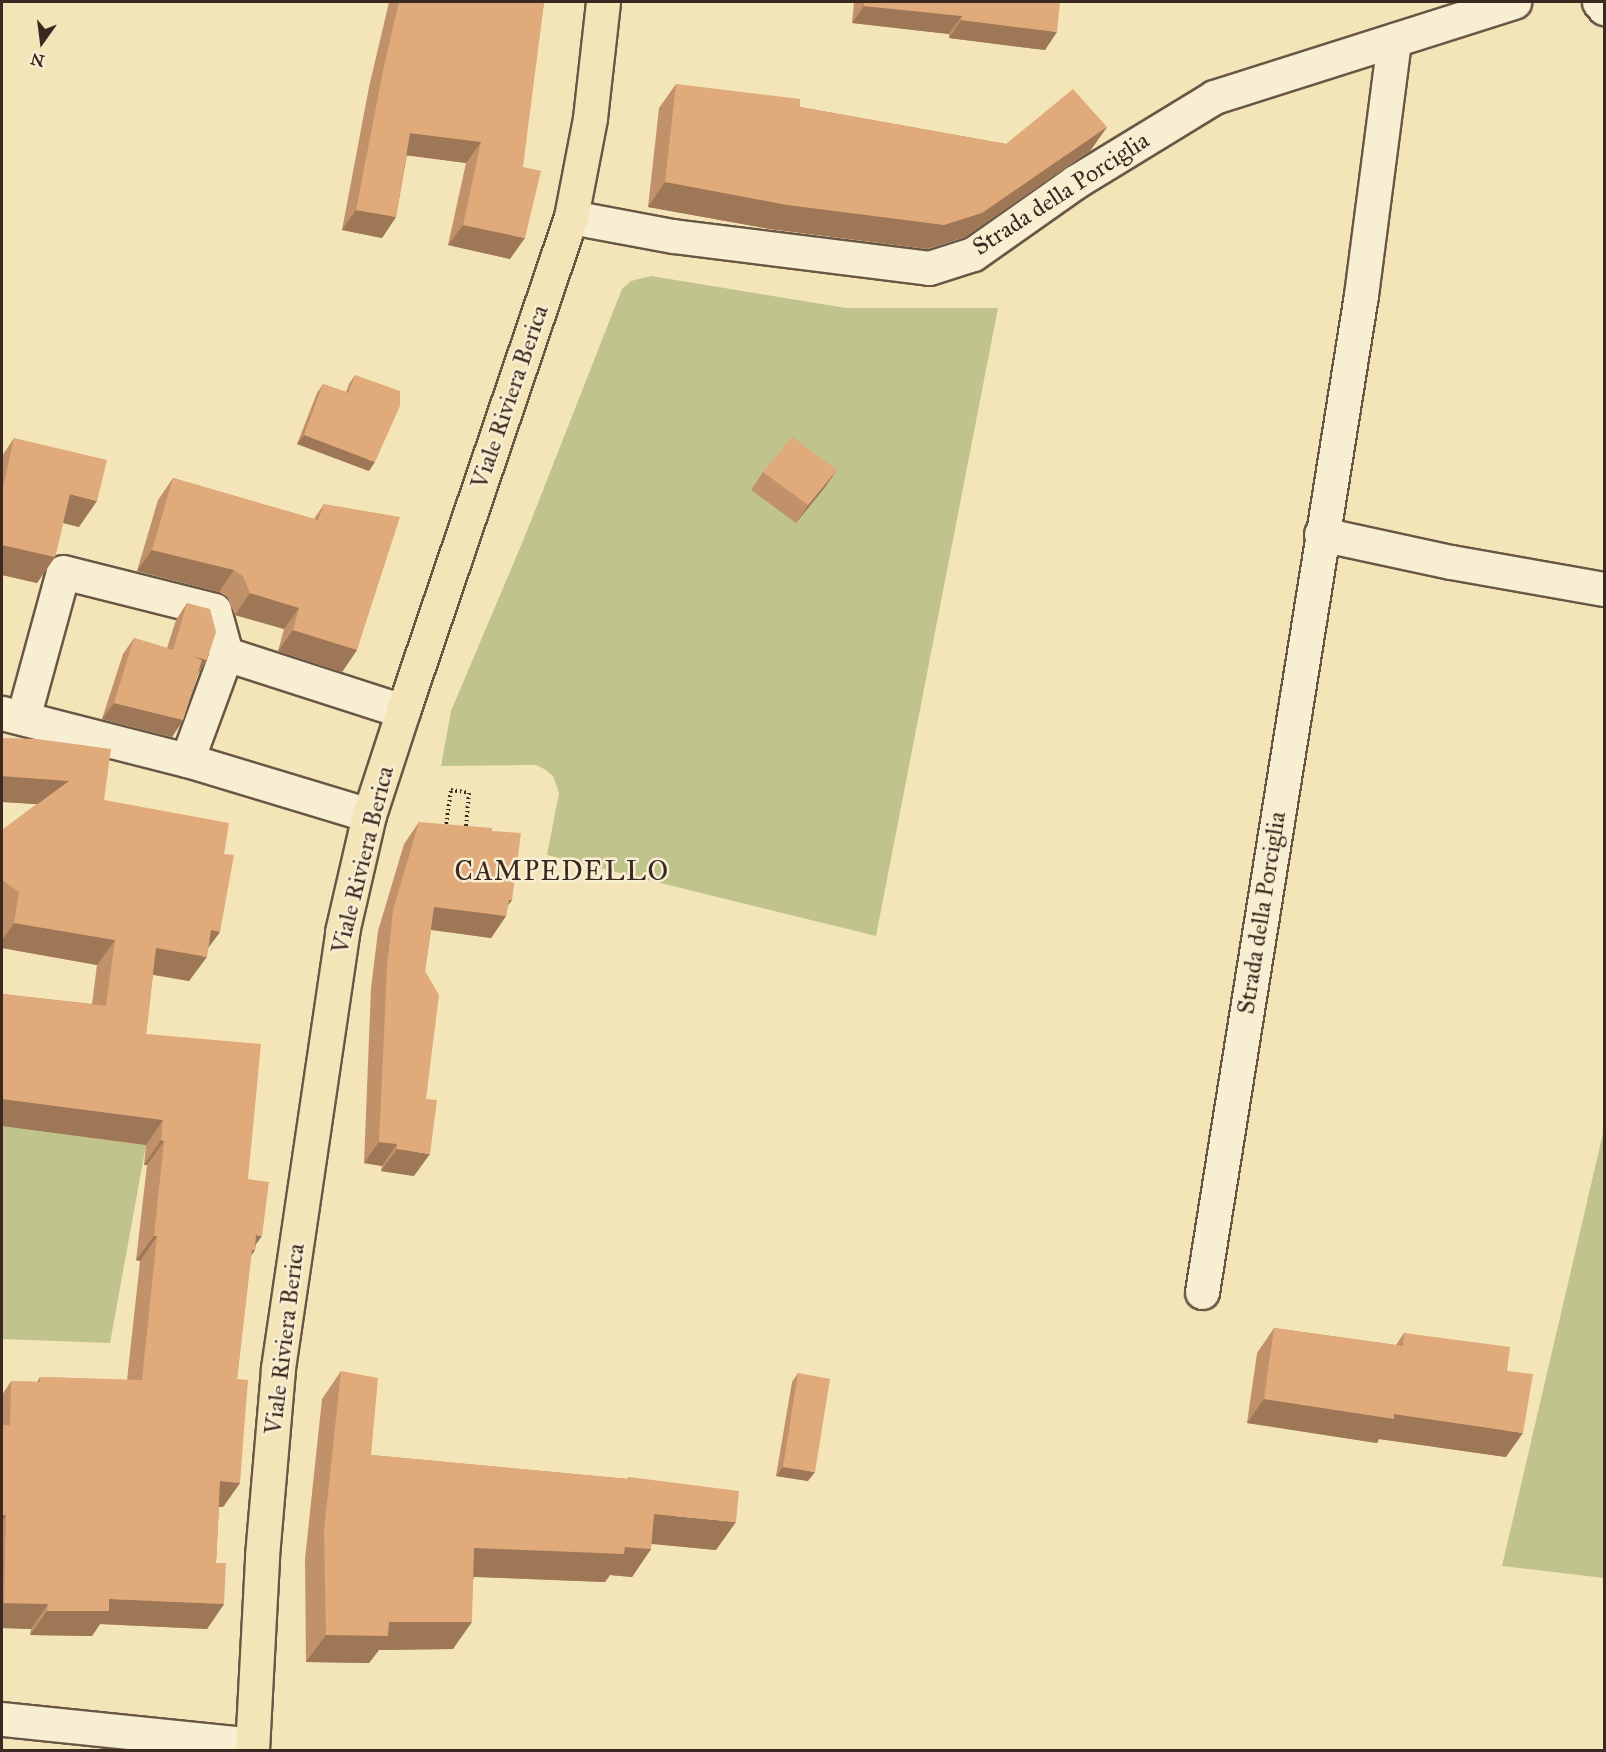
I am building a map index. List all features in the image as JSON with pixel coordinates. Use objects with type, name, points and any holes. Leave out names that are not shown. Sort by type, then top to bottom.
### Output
[{"type":"main road","name":"Viale Riviera Berica","points":[[252,1748],[262,1556],[278,1368],[342,932],[369,815],[571,217],[590,118],[603,2]]},
{"type":"street","name":"Strada della Porciglia","points":[[571,217],[673,236],[929,268],[973,254],[1075,182],[1214,97],[1514,2]]},
{"type":"street","points":[[1599,2],[1605,8]]},
{"type":"street","name":"Strada della Porciglia","points":[[1202,1292],[1321,534],[1361,295],[1394,40]]},
{"type":"street","points":[[1321,534],[1605,589]]},
{"type":"street","points":[[187,760],[226,654],[214,610],[63,572],[12,715],[187,760],[369,815]]},
{"type":"street","points":[[226,654],[403,711]]},
{"type":"street","name":"Viale Riviera Berica","points":[[2,1719],[252,1748]]},
{"type":"path","points":[[451,790],[469,794],[464,848],[443,846],[451,790]]},
{"type":"green space","points":[[651,276],[846,308],[998,308],[876,936],[547,855],[559,793],[553,776],[546,770],[536,765],[441,766],[451,711],[525,536],[622,289],[631,281]]},
{"type":"green space","points":[[2,1126],[146,1145],[110,1343],[2,1339]]},
{"type":"green space","points":[[1604,1129],[1604,1578],[1502,1566]]},
{"type":"building","points":[[399,2],[544,2],[523,167],[541,171],[525,238],[463,225],[481,142],[410,133],[396,217],[356,210]]},
{"type":"building","points":[[864,2],[1060,2],[1057,32],[961,20],[962,16],[864,6]]},
{"type":"building","points":[[676,84],[800,99],[800,107],[1006,144],[1073,89],[1107,127],[982,213],[944,225],[787,205],[665,182]]},
{"type":"building","points":[[355,375],[400,391],[400,406],[375,462],[304,435],[323,384],[348,393]]},
{"type":"building","points":[[792,437],[837,470],[808,505],[763,472]]},
{"type":"building","points":[[14,438],[107,460],[97,501],[70,494],[55,557],[2,545],[2,492]]},
{"type":"building","points":[[173,478],[318,520],[324,504],[400,517],[357,650],[293,630],[299,608],[250,593],[243,576],[234,570],[152,550]]},
{"type":"building","points":[[187,603],[210,609],[216,632],[207,660],[192,656],[202,660],[183,720],[114,703],[134,638],[173,650]]},
{"type":"building","points":[[2,738],[37,739],[111,749],[104,800],[229,823],[224,854],[234,855],[220,932],[211,930],[207,957],[156,948],[146,1034],[261,1044],[248,1179],[269,1182],[262,1236],[256,1235],[255,1250],[252,1250],[237,1379],[248,1380],[240,1483],[220,1481],[216,1563],[226,1563],[224,1604],[109,1599],[109,1611],[47,1611],[48,1604],[4,1603],[6,1515],[2,1515],[2,1425],[10,1425],[11,1381],[40,1382],[40,1377],[142,1380],[164,1141],[161,1140],[163,1120],[2,1099],[2,994],[106,1006],[115,940],[14,923],[19,892],[2,880],[2,830],[69,781],[2,776]]},
{"type":"building","points":[[419,822],[492,828],[492,831],[521,833],[512,900],[509,900],[506,916],[434,907],[425,971],[439,995],[426,1099],[437,1100],[430,1154],[397,1149],[397,1144],[379,1142],[387,967],[393,910]]},
{"type":"building","points":[[1274,1328],[1403,1346],[1404,1333],[1510,1347],[1507,1371],[1533,1374],[1523,1433],[1394,1414],[1394,1419],[1264,1399]]},
{"type":"building","points":[[341,1371],[378,1378],[371,1455],[629,1479],[629,1477],[739,1491],[736,1522],[654,1514],[651,1549],[625,1547],[624,1554],[474,1548],[472,1622],[389,1622],[388,1636],[326,1635],[324,1531]]},
{"type":"building","points":[[798,1373],[830,1379],[815,1472],[783,1467]]},
{"type":"district","name":"CAMPEDELLO","points":[[562,871]]}]
